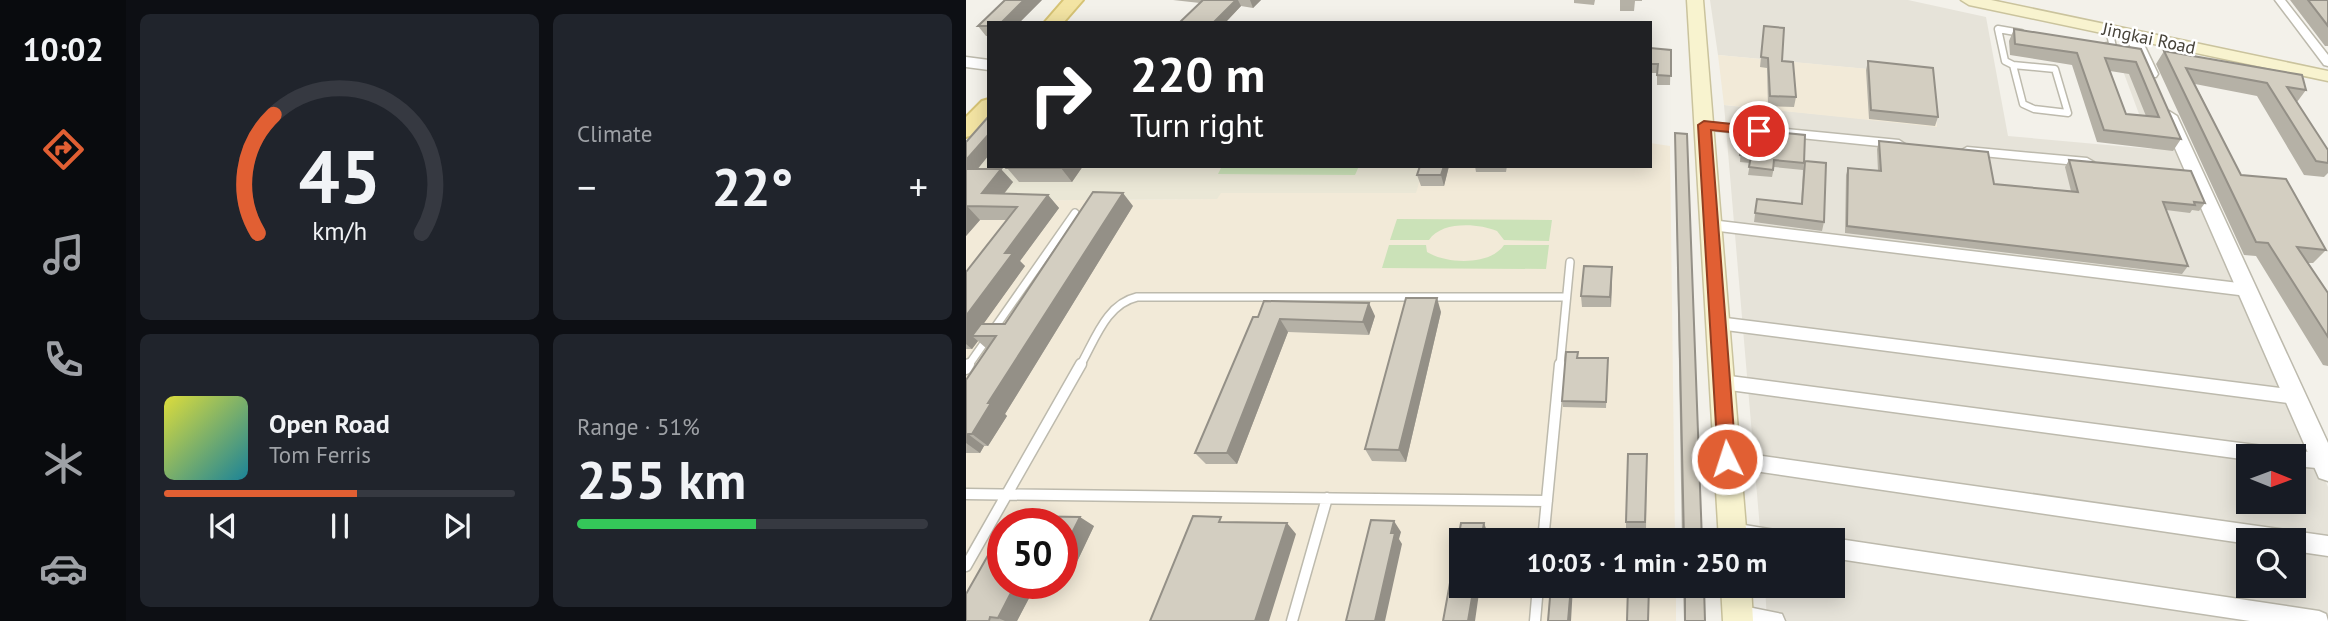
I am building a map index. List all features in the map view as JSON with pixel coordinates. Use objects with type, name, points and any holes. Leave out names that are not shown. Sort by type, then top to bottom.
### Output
[{"type":"main road","points":[[1055,21],[1074,0]]},
{"type":"main road","points":[[1066,21],[1084,0]]},
{"type":"main road","points":[[1695,0],[1732,528]]},
{"type":"main road","name":"Jingkai Road","points":[[1969,0],[2328,76]]},
{"type":"main road","points":[[966,117],[987,94]]},
{"type":"main road","points":[[966,130],[987,107]]},
{"type":"street","points":[[2280,0],[2328,63]]},
{"type":"street","points":[[2132,34],[2188,172],[2247,289],[2326,466]]},
{"type":"street","points":[[966,62],[987,65]]},
{"type":"street","points":[[1704,125],[1908,145]]},
{"type":"street","points":[[1949,149],[2099,163]]},
{"type":"street","points":[[1711,225],[2247,289]]},
{"type":"street","points":[[1718,323],[2295,397]]},
{"type":"street","points":[[1722,382],[2236,450]]},
{"type":"street","points":[[1727,459],[2236,533]]},
{"type":"street","points":[[2306,461],[2326,466]]},
{"type":"street","points":[[2306,543],[2328,546]]},
{"type":"street","points":[[1845,550],[2319,621]]},
{"type":"street","points":[[1737,607],[1775,621]]},
{"type":"lane","points":[[2013,65],[2023,104],[2034,110],[2068,113],[2055,69],[2013,65],[2005,61],[1998,29],[2023,33]]},
{"type":"lane","points":[[2100,45],[2113,47],[2109,30]]},
{"type":"lane","points":[[967,366],[1074,213]]},
{"type":"lane","points":[[1544,528],[1570,262]]},
{"type":"lane","points":[[966,566],[1113,308],[1124,300],[1137,297],[1271,295],[1566,298]]},
{"type":"lane","points":[[966,494],[1547,501]]},
{"type":"lane","points":[[1292,621],[1327,498]]},
{"type":"lane","points":[[1535,621],[1537,598]]},
{"type":"shaded area","points":[[1710,0],[1908,0],[1986,17],[2008,136],[2152,149],[2116,52],[2139,55],[2328,487],[2328,621],[1767,621],[1766,598],[1845,598],[1845,528],[1760,528],[1724,105],[1937,126],[1931,75],[1718,55]]},
{"type":"shaded area","points":[[1718,55],[1932,75],[1937,127],[1724,105]]},
{"type":"shaded area","points":[[987,141],[987,168],[1423,168],[1416,193],[1221,193],[1217,199],[966,201]]},
{"type":"shaded area","points":[[1652,143],[1670,146],[1675,528],[1449,528],[1449,598],[1676,598],[1676,621],[966,621],[966,201],[1216,199],[1220,193],[1409,168],[1652,168]]},
{"type":"green space","points":[[1221,168],[1358,168],[1355,175],[1218,174]]},
{"type":"green space","points":[[1397,219],[1552,220],[1549,241],[1504,240],[1497,231],[1470,225],[1442,229],[1429,240],[1390,240]]},
{"type":"green space","points":[[1389,245],[1426,245],[1427,252],[1435,256],[1467,261],[1489,257],[1504,245],[1549,245],[1546,269],[1382,268]]},
{"type":"building","points":[[1005,0],[1024,0],[1003,21],[987,21],[987,26],[978,26]]},
{"type":"building","points":[[1203,0],[1236,0],[1215,21],[1181,21]]},
{"type":"building","points":[[2308,0],[2328,0],[2328,26]]},
{"type":"building","points":[[1764,26],[1784,28],[1782,61],[1793,62],[1796,97],[1770,96],[1768,58],[1761,57]]},
{"type":"building","points":[[2014,29],[2141,49],[2181,139],[2104,130],[2077,53],[2015,44]],"holes":[[[2105,58],[2136,62],[2159,117],[2126,114]]]},
{"type":"building","points":[[1652,48],[1671,50],[1671,76],[1657,75],[1658,64],[1652,64]]},
{"type":"building","points":[[2164,51],[2302,75],[2306,90],[2287,87],[2328,150],[2328,163],[2316,161],[2267,83],[2186,68],[2241,175],[2286,179],[2326,250],[2297,247],[2328,293],[2328,337],[2268,243],[2256,242]]},
{"type":"building","points":[[1868,61],[1933,68],[1938,117],[1871,110]]},
{"type":"building","points":[[987,118],[987,136],[966,160],[966,142]]},
{"type":"building","points":[[1739,128],[1805,135],[1804,163],[1774,160],[1773,170],[1749,167],[1751,156],[1740,155],[1742,139]]},
{"type":"building","points":[[1675,133],[1687,134],[1702,528],[1684,528]]},
{"type":"building","points":[[1879,141],[1988,152],[1994,184],[2046,189],[2078,192],[2069,160],[2191,171],[2205,203],[2194,202],[2195,205],[2163,202],[2188,266],[1847,226],[1848,168],[1881,171]]},
{"type":"building","points":[[1805,161],[1826,163],[1824,222],[1755,213],[1757,199],[1802,204]]},
{"type":"building","points":[[1419,168],[1443,168],[1441,175],[1417,175]]},
{"type":"building","points":[[966,169],[1001,169],[982,193],[1048,195],[1005,253],[1013,253],[966,316],[966,272],[1017,207],[966,208]]},
{"type":"building","points":[[1093,192],[1123,193],[988,403],[991,403],[972,434],[966,437],[966,380],[996,336],[972,336],[981,324],[1005,324]]},
{"type":"building","points":[[1584,266],[1612,267],[1610,297],[1581,296]]},
{"type":"building","points":[[1406,298],[1437,298],[1399,450],[1365,449]]},
{"type":"building","points":[[1264,301],[1369,303],[1363,322],[1280,319],[1227,453],[1195,453],[1253,317],[1258,317]]},
{"type":"building","points":[[1566,352],[1578,352],[1577,358],[1608,358],[1606,402],[1562,401]]},
{"type":"building","points":[[1628,454],[1647,454],[1645,522],[1626,522]]},
{"type":"building","points":[[1193,516],[1221,517],[1219,522],[1287,523],[1255,621],[1150,621]]},
{"type":"building","points":[[1371,520],[1394,521],[1391,533],[1395,533],[1375,621],[1346,621]]},
{"type":"building","points":[[1461,523],[1484,523],[1483,528],[1460,528]]},
{"type":"building","points":[[987,557],[987,599],[1008,599],[998,618],[990,617],[989,621],[966,621],[966,594]]},
{"type":"building","points":[[1449,588],[1449,598],[1472,598],[1468,621],[1443,621]]},
{"type":"building","points":[[1550,598],[1570,598],[1568,621],[1548,621]]},
{"type":"building","points":[[1628,598],[1649,598],[1648,621],[1627,621]]},
{"type":"building","points":[[1685,598],[1704,598],[1705,621],[1685,621]]},
{"type":"route","points":[[1727,459],[1704,125],[1759,131]]}]
